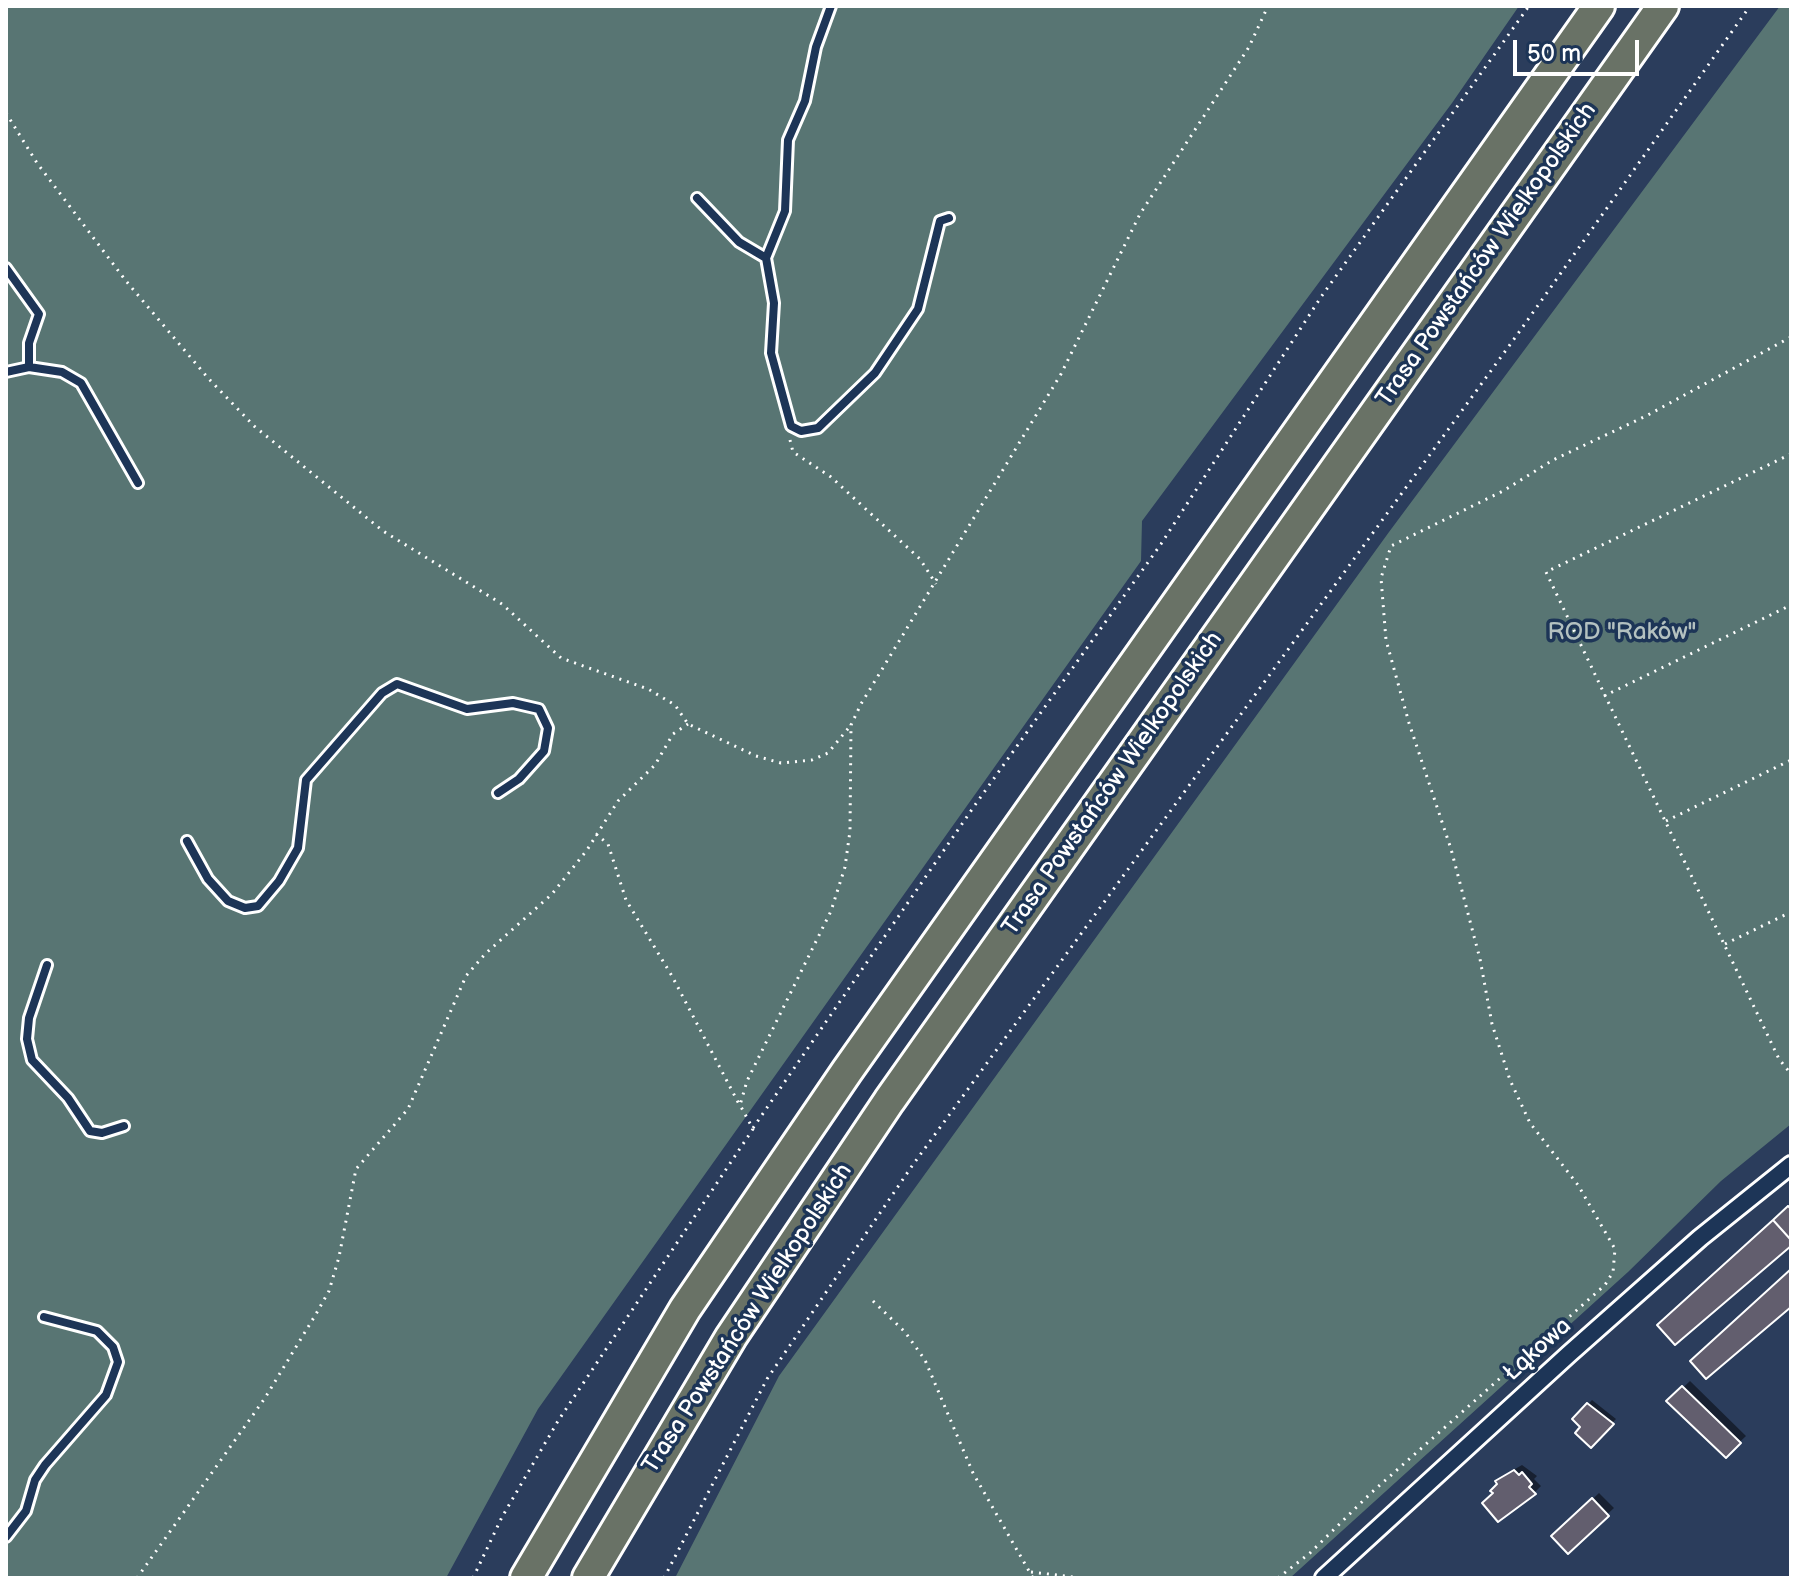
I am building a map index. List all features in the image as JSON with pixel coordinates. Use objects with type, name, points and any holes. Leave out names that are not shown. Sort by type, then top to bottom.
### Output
[{"type":"highway","points":[[526,1578],[685,1309],[838,1084],[1599,6]]},
{"type":"highway","name":"Trasa Powstańców Wielkopolskich","points":[[588,1578],[731,1337],[889,1101],[1663,6]]},
{"type":"street","name":"Łąkowa","points":[[1324,1578],[1581,1343],[1700,1238],[1791,1165]]},
{"type":"lane","points":[[831,6],[816,47],[805,101],[788,140],[787,197],[766,258],[774,303],[771,353],[782,385],[787,420],[796,429],[818,428],[875,373],[922,299],[940,221],[949,218]]},
{"type":"lane","points":[[697,198],[739,242],[766,258]]},
{"type":"lane","points":[[6,268],[39,314],[29,343],[29,367]]},
{"type":"lane","points":[[6,372],[29,367],[62,372],[81,383],[138,483]]},
{"type":"lane","points":[[187,841],[208,879],[228,901],[245,908],[258,906],[284,874],[298,848],[306,780],[382,693],[397,684],[467,709],[513,703],[539,709],[548,728],[544,751],[519,779],[498,793]]},
{"type":"lane","points":[[47,965],[29,1018],[27,1039],[32,1060],[68,1098],[90,1131],[102,1133],[124,1126]]},
{"type":"lane","points":[[6,1537],[26,1511],[35,1480],[45,1465],[106,1395],[118,1362],[113,1347],[97,1331],[44,1317]]},
{"type":"path","points":[[6,113],[37,163],[126,281],[254,426],[383,531],[502,604],[561,658],[648,689],[675,705],[688,724],[756,756],[781,763],[812,760],[828,753],[851,725],[1061,374],[1140,214],[1249,47],[1268,6]]},
{"type":"path","points":[[473,1578],[502,1517],[558,1421],[753,1129],[975,805],[1161,544],[1321,297],[1529,6]]},
{"type":"path","points":[[664,1578],[767,1379],[912,1166],[1508,348],[1750,6]]},
{"type":"path","points":[[1278,1578],[1310,1553],[1371,1493],[1605,1285],[1613,1272],[1615,1249],[1578,1185],[1530,1123],[1510,1080],[1492,1024],[1480,959],[1454,863],[1386,640],[1381,578],[1391,546],[1503,491],[1553,460],[1646,416],[1791,337]]},
{"type":"path","points":[[796,429],[790,441],[793,452],[831,477],[909,548],[936,584]]},
{"type":"path","points":[[1791,454],[1546,572],[1779,1059],[1791,1074]]},
{"type":"path","points":[[1604,696],[1791,605]]},
{"type":"path","points":[[137,1578],[227,1454],[329,1291],[339,1257],[356,1169],[408,1109],[423,1084],[466,976],[485,954],[552,894],[618,801],[655,765],[673,734],[688,724]]},
{"type":"path","points":[[740,1105],[765,1040],[831,911],[845,867],[850,831],[851,725]]},
{"type":"path","points":[[1666,821],[1791,760]]},
{"type":"path","points":[[596,834],[608,844],[626,900],[672,976],[753,1129]]},
{"type":"path","points":[[1725,944],[1791,912]]},
{"type":"path","points":[[873,1301],[905,1332],[925,1360],[973,1473],[1033,1578]]},
{"type":"path","points":[[1031,1572],[1082,1578]]},
{"type":"green space","points":[[6,6],[1519,6],[1452,103],[1142,521],[1141,561],[538,1409],[446,1578],[6,1578]]},
{"type":"green space","name":"ROD \"Raków\"","points":[[1780,6],[1791,6],[1791,1124],[1721,1181],[1628,1272],[1290,1578],[675,1578],[779,1376],[1389,532]]},
{"type":"building","points":[[1788,1206],[1791,1209],[1791,1240],[1773,1220]]},
{"type":"building","points":[[1773,1220],[1791,1240],[1791,1246],[1675,1345],[1657,1325]]},
{"type":"building","points":[[1791,1269],[1791,1307],[1706,1379],[1690,1361]]},
{"type":"building","points":[[1682,1386],[1741,1443],[1726,1458],[1666,1401]]},
{"type":"building","points":[[1587,1403],[1614,1424],[1591,1448],[1575,1433],[1580,1427],[1572,1419]]},
{"type":"building","points":[[1514,1470],[1519,1475],[1522,1472],[1536,1494],[1498,1522],[1482,1503],[1493,1493],[1490,1491],[1497,1484],[1495,1481]]},
{"type":"building","points":[[1592,1498],[1609,1516],[1568,1554],[1551,1536]]}]
